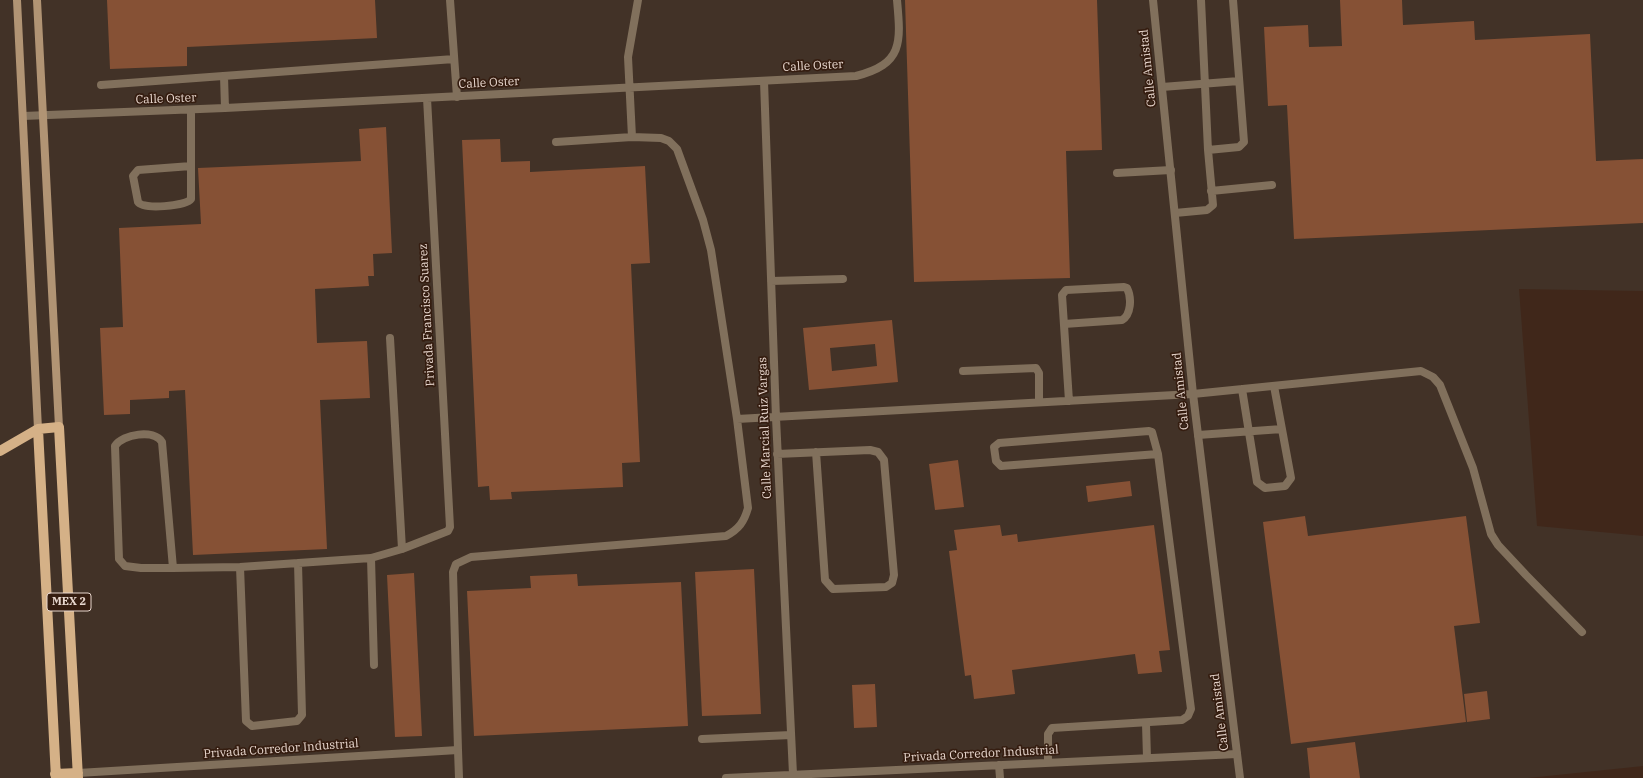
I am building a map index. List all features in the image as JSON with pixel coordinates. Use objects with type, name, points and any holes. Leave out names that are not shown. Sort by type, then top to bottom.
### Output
[{"type":"main road","name":"MEX 2","points":[[17,0],[56,776]]},
{"type":"main road","name":"MEX 2","points":[[37,0],[78,776]]},
{"type":"main road","points":[[0,451],[38,429],[59,427]]},
{"type":"main road","points":[[56,776],[78,776]]},
{"type":"street","points":[[450,0],[457,97]]},
{"type":"street","points":[[632,137],[628,50],[638,0]]},
{"type":"street","name":"Calle Oster","points":[[23,116],[191,110],[856,76],[881,68],[890,60],[900,38],[898,0]]},
{"type":"street","name":"Calle Amistad","points":[[1153,0],[1193,394],[1240,778]]},
{"type":"street","points":[[1175,214],[1210,208],[1213,205],[1208,150],[1201,0]]},
{"type":"street","points":[[1208,150],[1239,147],[1244,142],[1233,0]]},
{"type":"street","points":[[101,85],[454,60]]},
{"type":"street","points":[[224,76],[225,108]]},
{"type":"street","name":"Calle Marcial Ruiz Vargas","points":[[764,80],[777,454],[793,774]]},
{"type":"street","points":[[1162,87],[1239,82]]},
{"type":"street","name":"Privada Francisco Suarez","points":[[402,549],[448,531],[450,527],[427,98]]},
{"type":"street","points":[[191,110],[192,198],[186,204],[143,207],[138,202],[133,176],[138,170],[191,166]]},
{"type":"street","points":[[460,778],[453,572],[456,564],[471,557],[726,536],[736,531],[744,522],[748,508],[737,419],[708,236],[677,149],[670,141],[661,138],[632,137],[556,142]]},
{"type":"street","points":[[1117,173],[1170,170]]},
{"type":"street","points":[[1211,190],[1272,185]]},
{"type":"street","points":[[771,281],[843,279]]},
{"type":"street","points":[[1064,324],[1122,320],[1128,314],[1128,288],[1066,290],[1062,295],[1069,401]]},
{"type":"street","points":[[173,568],[162,442],[156,436],[135,435],[123,438],[115,446],[119,559],[125,566],[140,568],[173,568],[240,567],[371,558],[402,549],[390,338]]},
{"type":"street","points":[[963,371],[1036,368],[1039,373],[1039,402]]},
{"type":"street","points":[[737,419],[1193,394],[1421,371],[1433,377],[1440,385],[1473,468],[1491,534],[1526,575],[1582,632]]},
{"type":"street","points":[[1242,389],[1257,482],[1265,488],[1285,486],[1291,478],[1274,386]]},
{"type":"street","points":[[1198,435],[1282,429]]},
{"type":"street","points":[[1048,763],[1048,734],[1052,728],[1146,724],[1182,720],[1188,716],[1191,709],[1158,454],[1154,436],[1149,431],[999,443],[994,447],[996,461],[1001,466],[1158,454]]},
{"type":"street","points":[[777,454],[816,452],[870,450],[878,452],[884,460],[894,576],[892,582],[886,587],[833,589],[825,580],[816,452]]},
{"type":"street","points":[[371,558],[374,665]]},
{"type":"street","points":[[240,567],[246,720],[252,726],[297,721],[302,715],[298,563]]},
{"type":"street","points":[[1146,724],[1147,758]]},
{"type":"street","points":[[702,739],[791,735]]},
{"type":"street","name":"Privada Corredor Industrial","points":[[78,776],[458,750]]},
{"type":"street","name":"Privada Corredor Industrial","points":[[726,778],[1238,754]]},
{"type":"street","points":[[999,765],[1000,778]]},
{"type":"shaded area","points":[[0,0],[1643,0],[1643,291],[1519,289],[1537,526],[1643,536],[1643,766],[1528,778],[0,778]]},
{"type":"building","points":[[107,0],[375,0],[377,38],[187,47],[187,66],[110,69]]},
{"type":"building","points":[[905,0],[1097,0],[1102,150],[1066,151],[1070,278],[914,282]]},
{"type":"building","points":[[1340,0],[1402,0],[1403,25],[1474,21],[1475,40],[1590,34],[1596,161],[1643,159],[1643,223],[1294,239],[1287,105],[1268,106],[1264,27],[1308,25],[1309,47],[1342,46]]},
{"type":"building","points":[[386,127],[392,253],[373,254],[374,276],[368,276],[369,286],[315,289],[317,343],[367,341],[370,398],[320,400],[327,549],[193,555],[185,390],[169,391],[169,398],[130,400],[130,414],[104,415],[100,328],[123,327],[119,228],[201,224],[198,168],[361,161],[359,129]]},
{"type":"building","points":[[500,139],[501,162],[530,161],[530,172],[645,166],[650,263],[631,264],[640,462],[622,463],[623,487],[511,492],[512,499],[490,500],[489,486],[478,487],[462,140]]},
{"type":"building","points":[[892,320],[898,382],[809,390],[803,328]],"holes":[[[875,344],[877,366],[832,371],[830,348]]]},
{"type":"building","points":[[958,460],[964,507],[935,510],[929,464]]},
{"type":"building","points":[[1130,481],[1132,496],[1088,502],[1086,486]]},
{"type":"building","points":[[1305,516],[1308,536],[1466,516],[1480,623],[1454,626],[1466,722],[1291,744],[1263,522]]},
{"type":"building","points":[[1000,525],[1002,536],[1017,534],[1018,542],[1154,525],[1170,650],[1159,651],[1162,672],[1138,674],[1135,654],[1012,670],[1015,694],[974,699],[971,675],[965,676],[949,551],[957,550],[954,530]]},
{"type":"building","points":[[754,569],[761,714],[702,716],[695,572]]},
{"type":"building","points":[[414,573],[422,736],[395,737],[387,575]]},
{"type":"building","points":[[577,574],[578,586],[681,582],[688,726],[474,736],[467,591],[531,588],[530,576]]},
{"type":"building","points":[[875,684],[877,727],[854,728],[852,685]]},
{"type":"building","points":[[1487,691],[1490,719],[1467,722],[1464,694]]},
{"type":"building","points":[[1355,742],[1360,778],[1310,778],[1307,748]]}]
